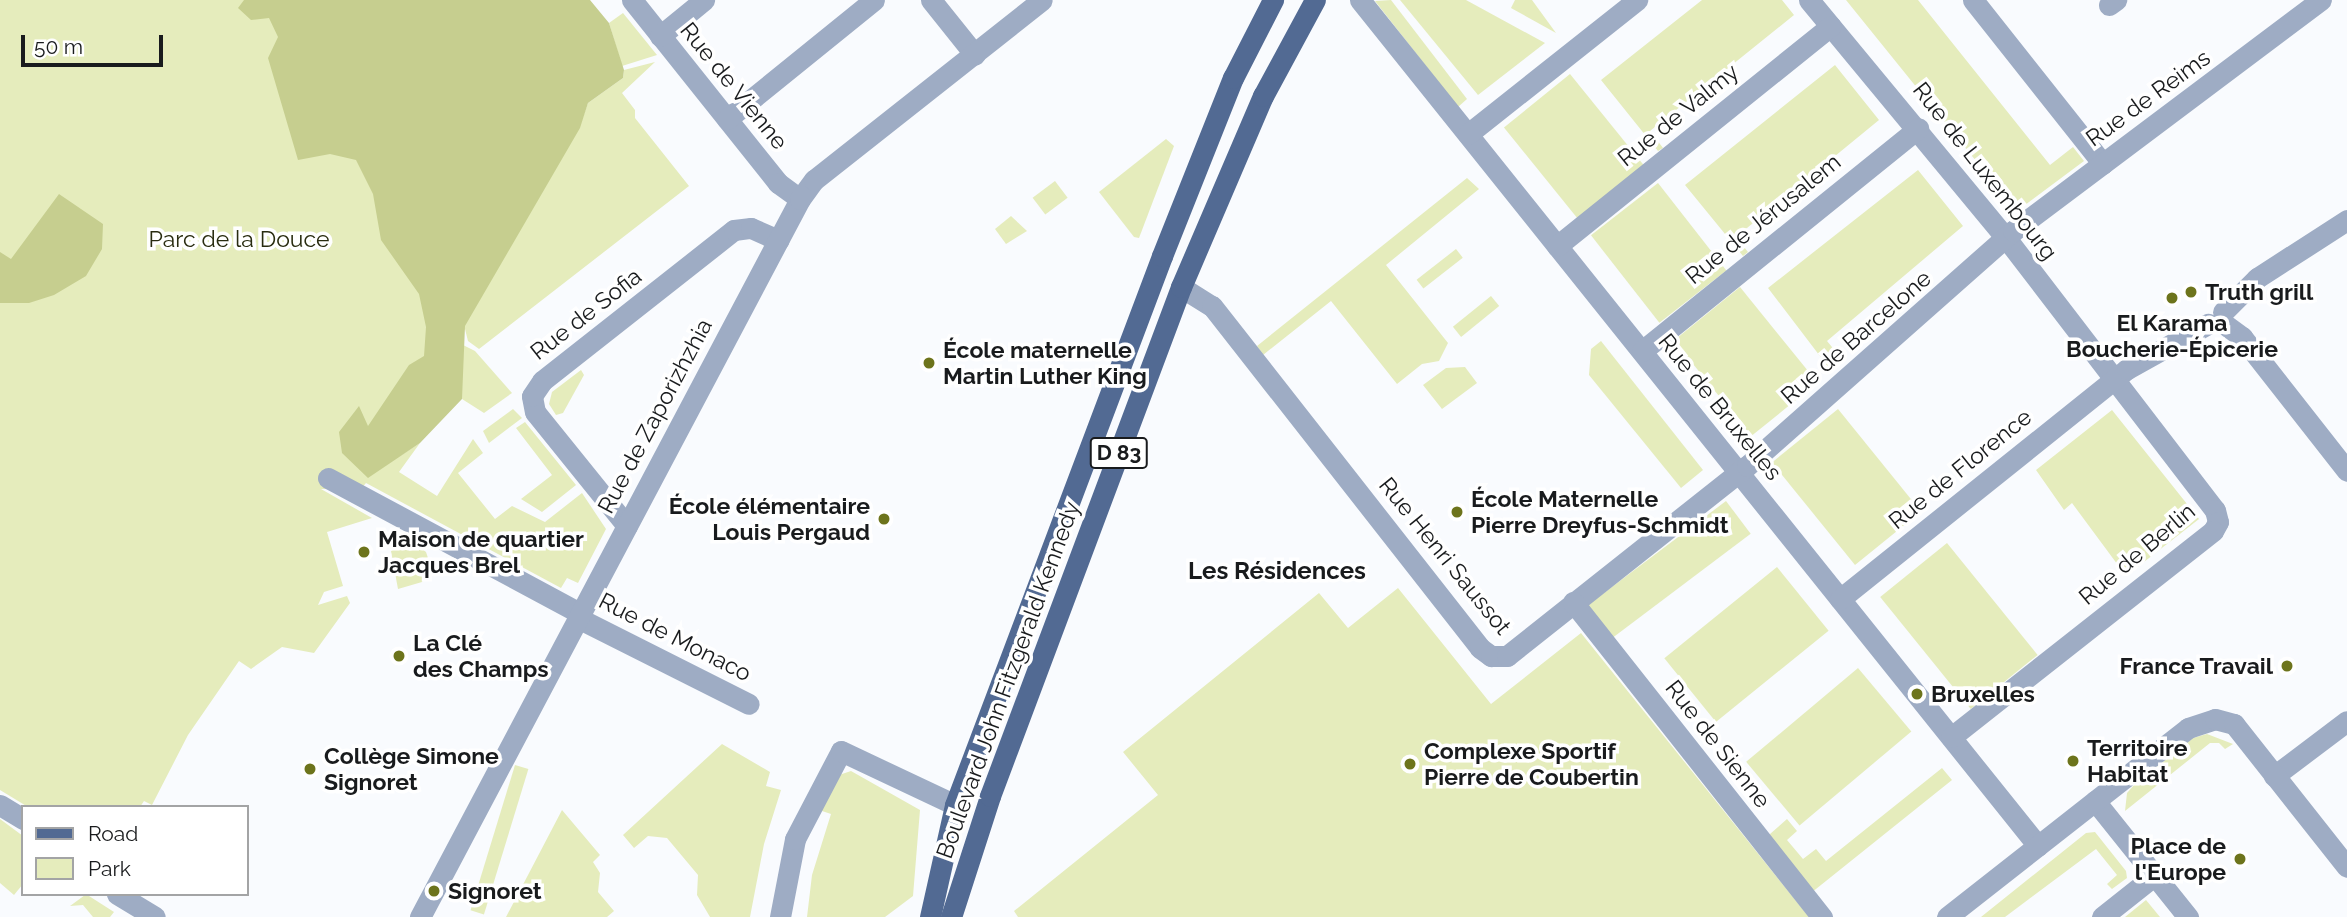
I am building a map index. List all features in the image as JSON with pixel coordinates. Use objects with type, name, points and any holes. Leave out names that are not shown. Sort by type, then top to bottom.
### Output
[{"type":"main road","name":"Boulevard John Fitzgerald Kennedy","points":[[930,917],[955,805],[1162,256],[1233,78],[1273,0]]},
{"type":"main road","name":"Boulevard John Fitzgerald Kennedy","points":[[951,917],[990,796],[1181,287],[1263,96],[1315,0]]},
{"type":"street","name":"Rue de Vienne","points":[[632,0],[778,183],[800,199]]},
{"type":"street","points":[[660,36],[704,0]]},
{"type":"street","points":[[727,119],[874,0]]},
{"type":"street","points":[[931,0],[975,55]]},
{"type":"street","name":"Rue de Zaporizhzhia","points":[[420,917],[800,199],[814,180],[1042,0]]},
{"type":"street","name":"Rue de Bruxelles","points":[[1360,0],[2038,846]]},
{"type":"street","points":[[1468,134],[1637,0]]},
{"type":"street","name":"Rue de Luxembourg","points":[[1809,0],[1918,128],[2113,379]]},
{"type":"street","points":[[1973,0],[2103,164]]},
{"type":"street","name":"Rue de Reims","points":[[2006,238],[2321,0]]},
{"type":"street","name":"Rue de Valmy","points":[[1558,246],[1831,26]]},
{"type":"street","name":"Rue de Jérusalem","points":[[1642,351],[1918,128]]},
{"type":"street","name":"Rue de Florence","points":[[1840,599],[2113,379],[2219,320],[2257,278],[2347,220]]},
{"type":"street","name":"Rue de Sofia","points":[[627,526],[535,412],[532,396],[542,382],[734,230],[751,228],[778,240]]},
{"type":"street","name":"Rue de Barcelone","points":[[1739,473],[2006,238]]},
{"type":"street","name":"Rue Henri Saussot","points":[[1181,287],[1212,306],[1490,656],[1516,651],[1739,473]]},
{"type":"street","points":[[2219,320],[2242,337],[2347,471]]},
{"type":"street","name":"Rue de Berlin","points":[[1951,737],[2213,531],[2218,522],[2216,510],[2113,379]]},
{"type":"street","name":"Rue de Monaco","points":[[328,478],[749,704]]},
{"type":"street","name":"Rue de Sienne","points":[[1573,603],[1822,917]]},
{"type":"street","points":[[1947,917],[2188,728],[2215,719],[2234,724],[2347,867]]},
{"type":"street","points":[[2274,776],[2347,722]]},
{"type":"street","points":[[780,917],[795,839],[841,751],[955,805]]},
{"type":"street","points":[[2095,801],[2188,917]]},
{"type":"street","points":[[0,805],[21,818]]},
{"type":"street","points":[[2102,917],[2155,875]]},
{"type":"street","points":[[120,896],[155,917]]},
{"type":"green space","name":"Parc de la Douce","points":[[0,0],[562,0],[579,128],[588,103],[623,78],[624,70],[655,62],[622,93],[635,110],[635,118],[689,186],[479,349],[468,341],[465,329],[369,476],[420,443],[399,472],[437,496],[473,439],[483,453],[458,473],[495,519],[512,506],[545,522],[582,493],[606,529],[578,583],[567,578],[561,588],[366,483],[361,489],[321,489],[372,518],[327,532],[343,586],[324,592],[318,605],[347,596],[350,603],[314,653],[282,647],[251,669],[239,661],[188,735],[152,805],[144,801],[141,805],[25,805],[0,790]]},
{"type":"green space","points":[[244,0],[590,0],[609,23],[624,70],[623,78],[588,103],[580,128],[465,326],[462,399],[420,443],[368,478],[342,453],[339,432],[359,406],[368,426],[409,365],[424,356],[426,327],[419,294],[381,240],[373,194],[356,160],[330,154],[298,160],[268,58],[278,37],[269,18],[251,20],[238,8]]},
{"type":"green space","points":[[1391,0],[1467,99],[1458,107],[1375,1]]},
{"type":"green space","points":[[1400,0],[1466,0],[1545,43],[1478,95]]},
{"type":"green space","points":[[1515,0],[1532,0],[1556,33],[1511,8]]},
{"type":"green space","points":[[1702,0],[1782,0],[1794,15],[1650,131],[1663,148],[1658,151],[1601,80]]},
{"type":"green space","points":[[1846,0],[1918,0],[2050,165],[2073,147],[2084,161],[2021,208],[2014,208]]},
{"type":"green space","points":[[623,13],[657,55],[622,66],[609,23]]},
{"type":"green space","points":[[1835,65],[1879,120],[1736,237],[1748,252],[1743,256],[1685,185]]},
{"type":"green space","points":[[1570,74],[1644,165],[1578,218],[1504,127]]},
{"type":"green space","points":[[1166,139],[1174,146],[1139,238],[1134,237],[1099,192]]},
{"type":"green space","points":[[1918,170],[1963,226],[1827,341],[1841,358],[1829,368],[1768,288]]},
{"type":"green space","points":[[1467,178],[1479,189],[1386,265],[1448,343],[1439,361],[1422,364],[1397,384],[1331,301],[1263,355],[1257,346]]},
{"type":"green space","points":[[1055,181],[1068,198],[1045,215],[1033,198]]},
{"type":"green space","points":[[1658,183],[1726,270],[1659,323],[1591,235]]},
{"type":"green space","points":[[59,194],[103,224],[102,249],[86,276],[54,295],[29,303],[0,303],[0,252],[11,259]]},
{"type":"green space","points":[[1011,216],[1027,231],[1006,244],[995,229]]},
{"type":"green space","points":[[1456,249],[1463,258],[1423,288],[1417,280]]},
{"type":"green space","points":[[1740,287],[1817,383],[1751,436],[1674,340]]},
{"type":"green space","points":[[1491,296],[1499,306],[1461,337],[1453,327]]},
{"type":"green space","points":[[1601,341],[1703,470],[1681,488],[1589,375],[1591,349]]},
{"type":"green space","points":[[461,344],[475,351],[512,393],[484,413],[462,399]]},
{"type":"green space","points":[[1465,367],[1477,383],[1442,409],[1423,385],[1446,368]]},
{"type":"green space","points":[[581,370],[584,375],[563,413],[556,415],[549,404],[552,392]]},
{"type":"green space","points":[[513,409],[522,418],[489,443],[483,431]]},
{"type":"green space","points":[[1838,409],[1921,512],[1855,565],[1772,462]]},
{"type":"green space","points":[[2112,410],[2199,519],[2126,576],[2072,503],[2064,510],[2036,470]]},
{"type":"green space","points":[[525,422],[576,485],[542,512],[521,499],[552,475],[516,428]]},
{"type":"green space","points":[[1726,501],[1751,534],[1609,640],[1585,608]]},
{"type":"green space","points":[[410,540],[426,552],[431,567],[422,582],[398,589],[391,551]]},
{"type":"green space","points":[[1947,543],[2038,655],[1971,709],[1880,597]]},
{"type":"green space","points":[[1777,567],[1829,631],[1716,722],[1664,658]]},
{"type":"green space","name":"Complexe Sportif Pierre de Coubertin","points":[[1398,588],[1491,704],[1581,633],[1809,917],[1018,917],[1014,911],[1158,795],[1123,752],[1319,593],[1348,628]]},
{"type":"green space","points":[[1858,668],[1911,732],[1800,825],[1746,762]]},
{"type":"green space","points":[[2207,734],[2233,744],[2225,749],[2219,743],[2210,743],[2125,811],[2127,793],[2135,784],[2193,738]]},
{"type":"green space","points":[[722,744],[770,772],[766,786],[781,790],[764,844],[750,917],[710,917],[697,895],[698,875],[667,838],[648,836],[634,848],[623,835]]},
{"type":"green space","points":[[515,765],[528,769],[484,914],[471,910]]},
{"type":"green space","points":[[1942,768],[1952,780],[1811,893],[1770,840],[1770,834],[1787,819],[1797,831],[1787,840],[1803,859],[1816,849],[1826,861]]},
{"type":"green space","points":[[851,771],[920,810],[913,896],[885,917],[807,917],[812,875],[831,814],[819,810],[836,776]]},
{"type":"green space","points":[[562,810],[600,855],[593,862],[600,873],[598,892],[614,911],[607,917],[506,917]]},
{"type":"green space","points":[[0,819],[21,835],[21,886],[14,895],[0,883]]},
{"type":"green space","points":[[2095,832],[2126,871],[2127,878],[2112,889],[2107,884],[2117,875],[2096,849],[2005,917],[1981,917],[2086,833]]},
{"type":"green space","points":[[84,896],[89,896],[114,912],[110,917],[93,917],[83,905],[70,906]]},
{"type":"green space","points":[[2146,900],[2160,917],[2125,917]]},
{"type":"place","name":"Truth grill","points":[[2191,292]]},
{"type":"place","name":"El Karama Boucherie-Épicerie","points":[[2172,298]]},
{"type":"place","name":"École maternelle Martin Luther King","points":[[929,363]]},
{"type":"place","name":"École Maternelle Pierre Dreyfus-Schmidt","points":[[1457,512]]},
{"type":"place","name":"École élémentaire Louis Pergaud","points":[[884,519]]},
{"type":"place","name":"Maison de quartier Jacques Brel","points":[[364,552]]},
{"type":"place","name":"La Clé des Champs","points":[[399,656]]},
{"type":"place","name":"France Travail","points":[[2287,666]]},
{"type":"place","name":"Bruxelles","points":[[1917,694]]},
{"type":"place","name":"Territoire Habitat","points":[[2073,761]]},
{"type":"place","name":"Complexe Sportif Pierre de Coubertin","points":[[1410,764]]},
{"type":"place","name":"Collège Simone Signoret","points":[[310,769]]},
{"type":"place","name":"Place de l'Europe","points":[[2240,859]]},
{"type":"place","name":"Signoret","points":[[434,891]]},
{"type":"district","name":"Les Résidences","points":[[1277,571]]}]
